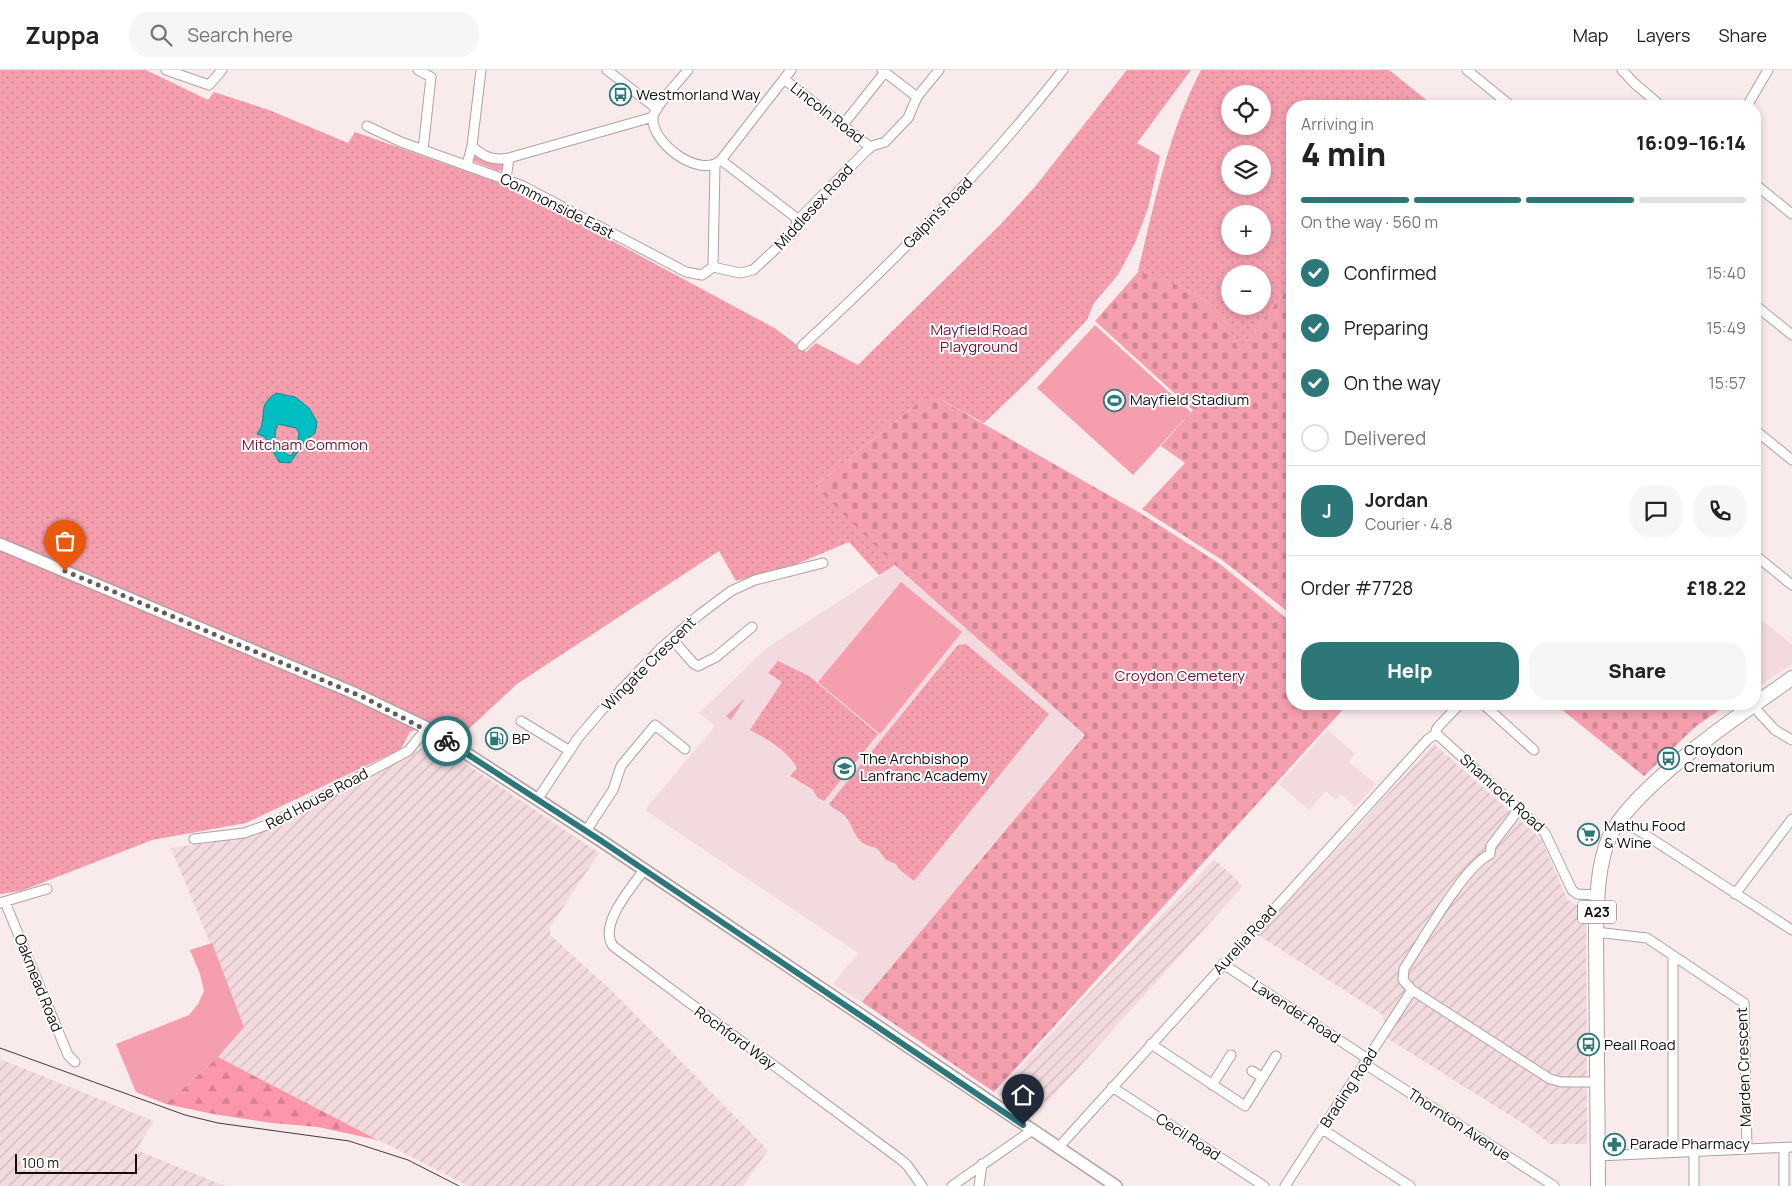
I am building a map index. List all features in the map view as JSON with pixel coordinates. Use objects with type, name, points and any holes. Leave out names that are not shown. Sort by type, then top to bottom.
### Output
[{"type":"highway","name":"A23","points":[[1761,699],[1792,678]]},
{"type":"highway","name":"A23","points":[[1598,1186],[1596,932],[1597,896],[1605,850],[1621,819],[1636,801],[1666,773],[1746,710]]},
{"type":"main road","points":[[0,544],[345,689],[427,728],[586,831],[1116,1186]]},
{"type":"street","points":[[166,70],[211,85],[222,70]]},
{"type":"street","points":[[418,70],[431,77],[423,150]]},
{"type":"street","points":[[467,165],[472,146],[480,70]]},
{"type":"street","points":[[607,70],[655,113]]},
{"type":"street","points":[[688,70],[655,113],[654,126],[661,139],[676,154],[696,164],[718,163],[798,220]]},
{"type":"street","points":[[713,267],[718,163],[791,70]]},
{"type":"street","name":"Middlesex Road","points":[[713,267],[740,273],[753,270],[794,232],[798,220],[870,147],[885,142],[904,123],[912,112],[916,97],[939,70]]},
{"type":"street","points":[[1467,70],[1504,100]]},
{"type":"street","points":[[1622,70],[1634,84],[1654,100]]},
{"type":"street","points":[[1750,100],[1768,70]]},
{"type":"street","points":[[842,126],[883,71],[916,97]]},
{"type":"street","name":"Galpin's Road","points":[[802,346],[867,286],[999,149],[1061,71]]},
{"type":"street","name":"Lincoln Road","points":[[784,79],[870,147]]},
{"type":"street","points":[[472,146],[486,157],[494,159],[509,158],[655,113]]},
{"type":"street","name":"Commonside East","points":[[367,126],[423,150],[506,179],[686,272],[702,275],[713,267]]},
{"type":"street","points":[[506,179],[509,158]]},
{"type":"street","points":[[1761,189],[1792,214]]},
{"type":"street","points":[[1761,310],[1792,335]]},
{"type":"street","points":[[1761,435],[1792,460]]},
{"type":"street","points":[[1761,560],[1792,585]]},
{"type":"street","name":"Wingate Crescent","points":[[538,800],[570,751],[616,694],[672,639],[704,611],[741,586],[770,575],[823,563]]},
{"type":"street","points":[[672,639],[698,666],[716,657],[752,627]]},
{"type":"street","name":"Aurelia Road","points":[[1058,1148],[1150,1044],[1428,739],[1435,735],[1437,728],[1454,710]]},
{"type":"street","points":[[1490,710],[1534,750]]},
{"type":"street","points":[[1759,710],[1775,730],[1792,740]]},
{"type":"street","points":[[521,721],[570,751]]},
{"type":"street","points":[[586,831],[613,790],[621,766],[658,722],[685,749]]},
{"type":"street","name":"Red House Road","points":[[194,839],[244,833],[270,824],[408,751],[427,728]]},
{"type":"street","name":"Shamrock Road","points":[[1435,735],[1439,736],[1547,835],[1572,890],[1577,894],[1597,896]]},
{"type":"street","points":[[1519,809],[1491,846],[1490,854],[1467,874],[1404,969],[1403,980],[1412,990],[1553,1081],[1597,1082]]},
{"type":"street","points":[[1735,894],[1792,818]]},
{"type":"street","points":[[1621,819],[1792,930]]},
{"type":"street","name":"Rochford Way","points":[[644,870],[610,922],[608,937],[613,946],[900,1159],[907,1165],[922,1186]]},
{"type":"street","points":[[2,903],[47,889]]},
{"type":"street","name":"Oakmead Road","points":[[2,903],[68,1055],[75,1062]]},
{"type":"street","name":"Marden Crescent","points":[[1596,932],[1644,937],[1744,1003],[1746,1149]]},
{"type":"street","points":[[1673,956],[1673,1152]]},
{"type":"street","name":"Lavender Road","points":[[1223,964],[1366,1062]]},
{"type":"street","name":"Brading Road","points":[[1285,1186],[1412,990]]},
{"type":"street","points":[[1150,1044],[1245,1106],[1276,1056]]},
{"type":"street","points":[[1212,1085],[1231,1055]]},
{"type":"street","name":"Thornton Avenue","points":[[1366,1062],[1554,1186]]},
{"type":"street","points":[[1252,1071],[1262,1077]]},
{"type":"street","name":"Cecil Road","points":[[1112,1087],[1264,1186]]},
{"type":"street","points":[[1322,1129],[1410,1186]]},
{"type":"street","points":[[952,1186],[1032,1130]]},
{"type":"street","points":[[1598,1156],[1788,1147],[1784,1186]]},
{"type":"street","points":[[1694,1152],[1694,1186]]},
{"type":"street","points":[[979,1186],[982,1164]]},
{"type":"shaded area","name":"The Archbishop Lanfranc Academy","points":[[895,565],[1085,735],[862,1002],[833,984],[858,953],[645,810],[715,726],[699,713],[767,648]]},
{"type":"shaded area","points":[[1761,619],[1792,645],[1792,664],[1761,685]]},
{"type":"shaded area","points":[[1328,730],[1355,754],[1349,762],[1376,784],[1355,807],[1341,794],[1336,800],[1326,791],[1309,810],[1279,784]]},
{"type":"shaded area","points":[[1434,744],[1541,839],[1567,899],[1586,911],[1587,1144],[1550,1144],[1530,1128],[1387,1038],[1383,1015],[1258,935]]},
{"type":"shaded area","points":[[428,745],[438,745],[599,853],[550,927],[550,935],[613,992],[768,1150],[743,1186],[468,1186],[218,1057],[244,1026],[171,848],[255,836]]},
{"type":"shaded area","points":[[1214,859],[1243,886],[1033,1118],[996,1093]]},
{"type":"shaded area","points":[[0,1059],[154,1121],[136,1150],[225,1186],[0,1186]]},
{"type":"green space","name":"Mitcham Common","points":[[0,70],[146,70],[208,100],[214,92],[269,110],[348,143],[355,132],[516,189],[776,329],[806,352],[816,343],[858,365],[1002,223],[1034,188],[1127,70],[1191,70],[1137,143],[1160,156],[1148,208],[1135,243],[1118,275],[1094,303],[1087,320],[984,423],[938,398],[924,398],[815,486],[895,565],[879,575],[849,542],[794,565],[736,581],[719,551],[517,684],[459,738],[436,721],[410,732],[401,749],[246,823],[152,840],[21,891],[0,894]]},
{"type":"green space","points":[[1201,70],[1389,70],[1426,100],[1286,100],[1286,291],[1271,310],[1271,265],[1221,265],[1221,315],[1267,315],[1239,350],[1221,317],[1200,297],[1173,283],[1138,271],[1171,143]]},
{"type":"green space","points":[[474,154],[493,163],[503,163],[504,170],[498,171],[475,162],[472,160]]},
{"type":"green space","points":[[1139,271],[1180,286],[1203,299],[1223,319],[1239,350],[1267,315],[1271,315],[1271,310],[1286,291],[1286,610],[1222,560],[1142,509],[1185,463],[1161,446],[1193,410],[1095,321]]},
{"type":"green space","name":"Mayfield Stadium","points":[[1095,325],[1191,412],[1133,475],[1037,388]]},
{"type":"green space","name":"Croydon Cemetery","points":[[924,398],[938,398],[1140,513],[1220,564],[1286,618],[1286,710],[1343,710],[994,1092],[862,1002],[1085,735],[895,565],[814,487]]},
{"type":"green space","points":[[901,582],[962,632],[880,734],[818,682]]},
{"type":"green space","points":[[966,644],[1049,714],[914,881],[899,869],[896,864],[886,860],[877,848],[859,840],[845,816],[829,804],[958,645]]},
{"type":"green space","points":[[778,661],[809,676],[878,734],[824,801],[818,798],[812,789],[790,776],[797,768],[782,750],[750,730],[782,682],[768,673]]},
{"type":"green space","points":[[745,698],[731,720],[726,716]]},
{"type":"green space","points":[[1562,710],[1719,710],[1695,727],[1644,776]]},
{"type":"green space","points":[[212,943],[244,1027],[218,1057],[166,1104],[136,1092],[116,1044],[189,1015],[198,1004],[204,991],[200,974],[190,950]]},
{"type":"green space","points":[[218,1057],[378,1140],[318,1127],[272,1123],[213,1114],[166,1104]]},
{"type":"water","points":[[276,393],[295,397],[309,408],[317,422],[315,433],[306,440],[290,463],[279,462],[265,437],[257,434],[262,425],[265,404]],"holes":[[[278,424],[296,428],[299,433],[297,448],[291,456],[279,447],[275,434]]]},
{"type":"tram line","points":[[0,1048],[185,1115],[218,1123],[349,1141],[408,1160],[459,1186]]},
{"type":"way so far","points":[[65,571],[388,708],[427,728],[447,741]]},
{"type":"place","name":"Westmorland Way","points":[[620,95]]},
{"type":"place","name":"Mayfield Stadium","points":[[1114,400]]},
{"type":"place","name":"BP","points":[[496,739]]},
{"type":"place","name":"Croydon Crematorium","points":[[1668,759]]},
{"type":"place","name":"The Archbishop Lanfranc Academy","points":[[844,768]]},
{"type":"place","name":"Mathu Food & Wine","points":[[1588,835]]},
{"type":"place","name":"Peall Road","points":[[1588,1045]]},
{"type":"place","name":"Parade Pharmacy","points":[[1614,1144]]},
{"type":"route","points":[[447,741],[600,840],[1023,1125]]},
{"type":"park label","name":"Mayfield Road Playground","points":[[979,338]]}]
